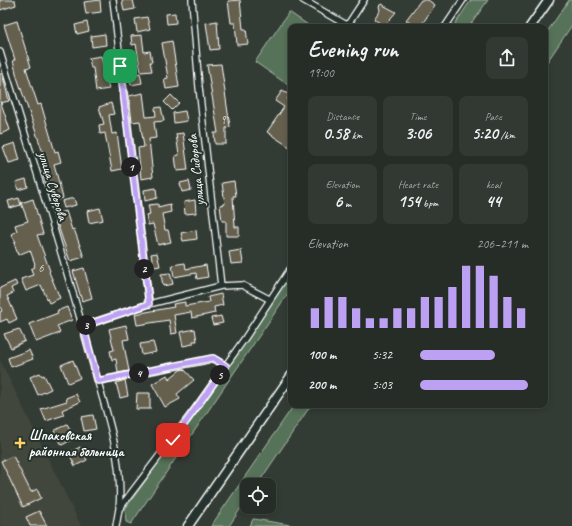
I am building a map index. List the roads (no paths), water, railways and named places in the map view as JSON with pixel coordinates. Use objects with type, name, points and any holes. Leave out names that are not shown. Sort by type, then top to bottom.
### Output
[{"type":"main road","points":[[532,24],[549,0]]},
{"type":"main road","points":[[188,526],[288,380]]},
{"type":"street","points":[[113,0],[149,304]]},
{"type":"street","name":"улица Сидорова","points":[[192,0],[199,87],[221,286]]},
{"type":"street","points":[[302,0],[345,24]]},
{"type":"street","points":[[350,24],[364,0]]},
{"type":"street","points":[[447,24],[463,0]]},
{"type":"street","name":"улица Суворова","points":[[0,52],[83,326],[98,381],[119,466],[121,489],[120,509]]},
{"type":"street","points":[[116,526],[120,509],[147,475],[226,366],[288,272]]},
{"type":"street","points":[[83,326],[149,304],[221,286],[242,285],[269,299]]},
{"type":"street","points":[[98,381],[213,358],[226,366]]},
{"type":"place","name":"Шпаковская районная больница","points":[[20,443]]}]
